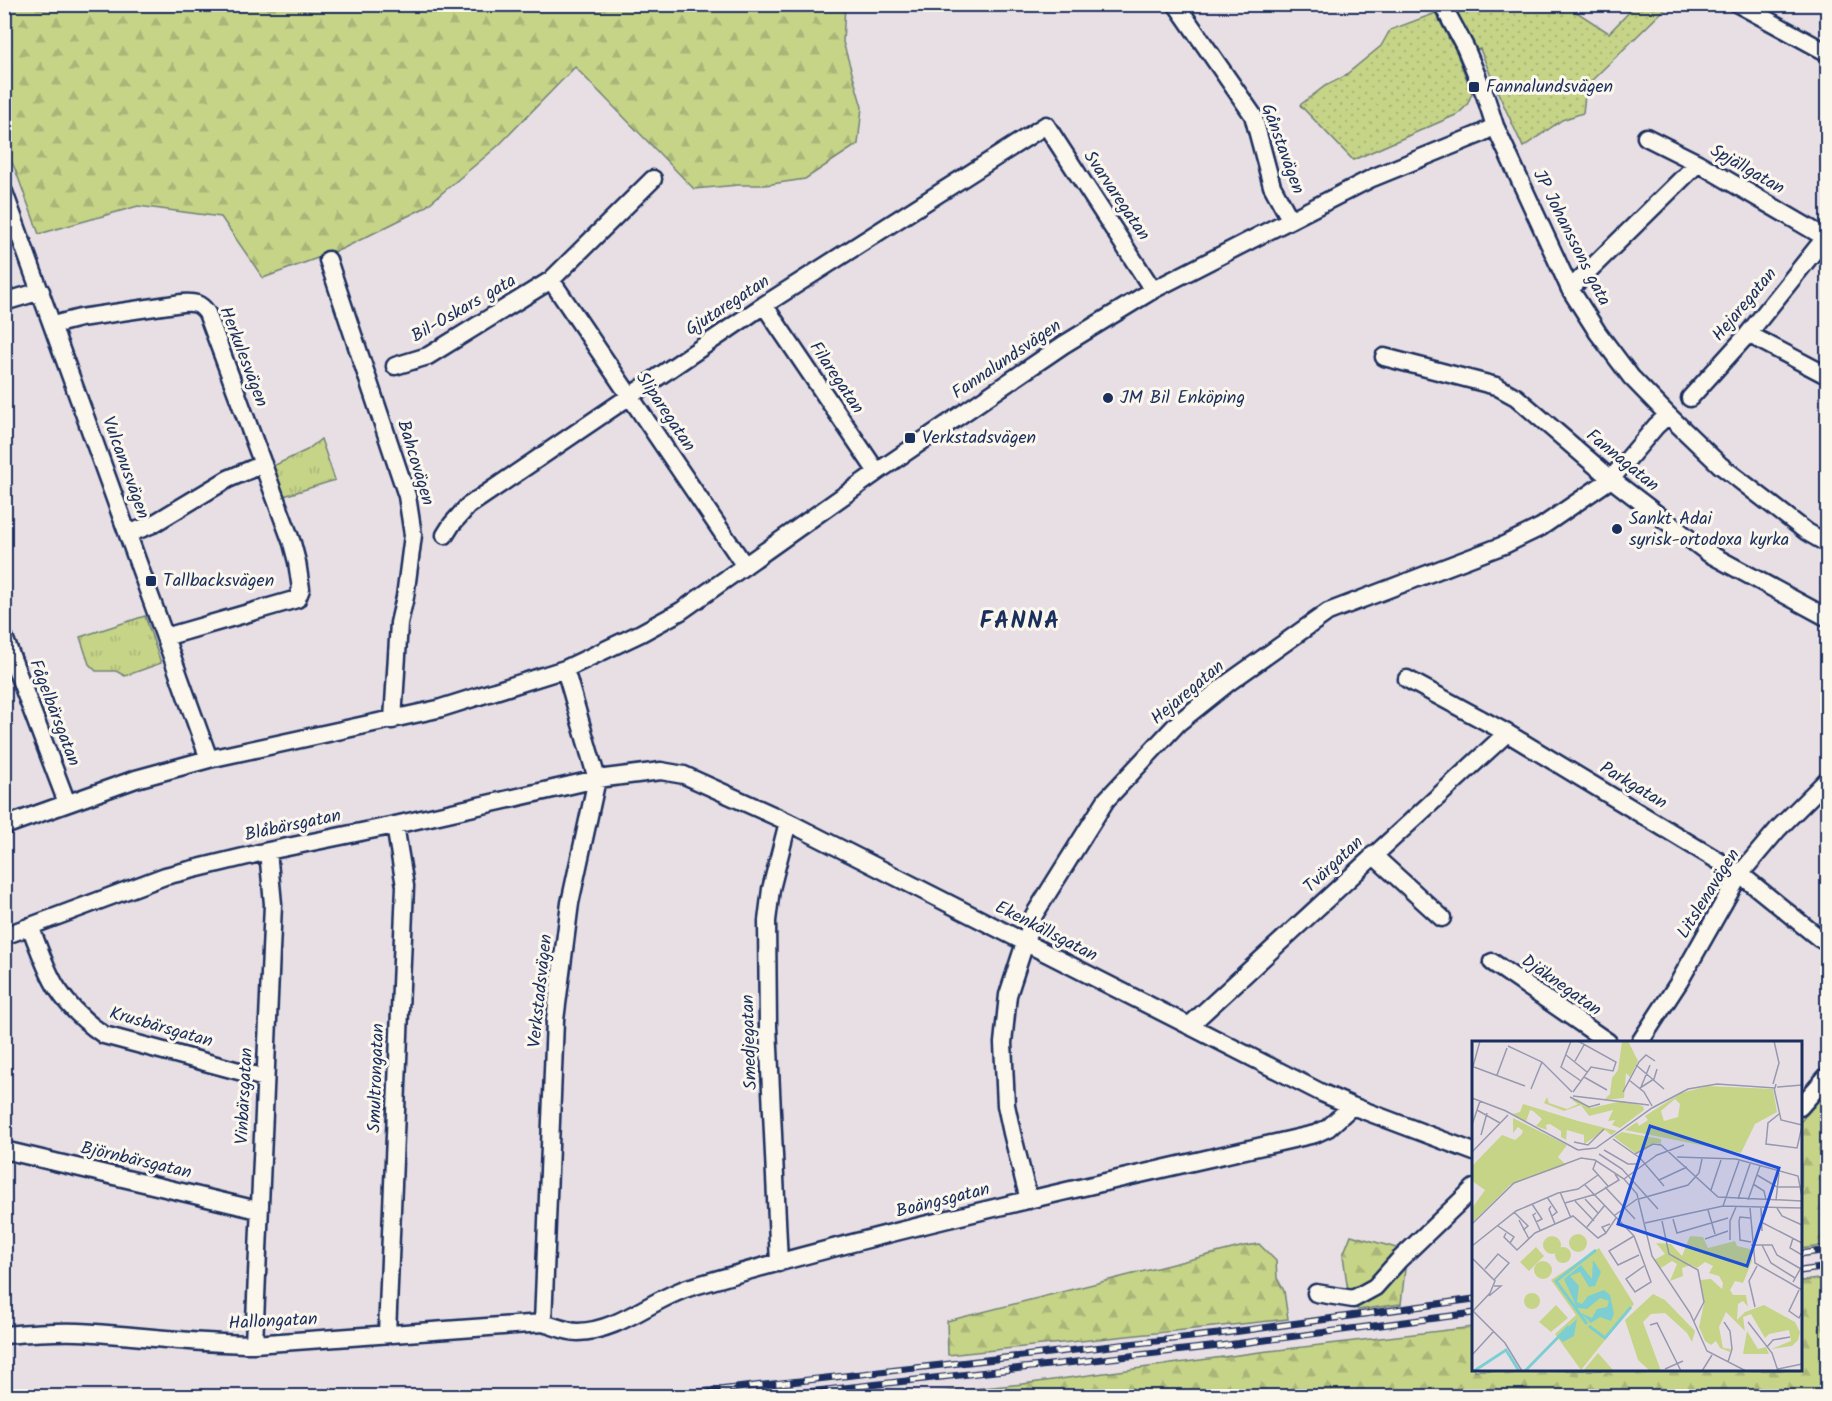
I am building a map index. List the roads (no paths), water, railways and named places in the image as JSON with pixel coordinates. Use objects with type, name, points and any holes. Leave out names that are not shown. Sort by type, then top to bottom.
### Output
[{"type":"street","name":"Gånstavägen","points":[[1176,4],[1253,115],[1272,186],[1290,219]]},
{"type":"street","name":"JP Johanssons gata","points":[[1442,4],[1473,66],[1495,126],[1570,289],[1598,333],[1631,376],[1720,465],[1807,532],[1827,544]]},
{"type":"street","points":[[1738,4],[1827,53]]},
{"type":"street","name":"Svarvaregatan","points":[[1046,125],[1154,290]]},
{"type":"street","name":"Gjutaregatan","points":[[445,535],[468,506],[630,395],[764,305],[1046,125]]},
{"type":"street","name":"Fannalundsvägen","points":[[566,669],[681,611],[876,472],[1063,345],[1154,290],[1372,178],[1495,126]]},
{"type":"street","name":"Spjällgatan","points":[[1646,137],[1698,163],[1827,237]]},
{"type":"street","points":[[1570,289],[1698,163]]},
{"type":"street","name":"Bil-Oskars gata","points":[[395,366],[428,356],[551,280],[653,179]]},
{"type":"street","name":"Vulcanusvägen","points":[[4,192],[209,759]]},
{"type":"street","name":"Hejaregatan","points":[[1690,398],[1748,334],[1827,237]]},
{"type":"street","name":"Bahcovägen","points":[[328,260],[411,512],[412,545],[399,623],[393,720]]},
{"type":"street","name":"Sliparegatan","points":[[551,280],[745,566]]},
{"type":"street","points":[[4,302],[41,291]]},
{"type":"street","name":"Herkulesvägen","points":[[53,325],[80,318],[182,303],[194,302],[202,305],[207,313],[292,543],[301,589],[297,599],[165,637]]},
{"type":"street","name":"Filaregatan","points":[[764,305],[876,472]]},
{"type":"street","points":[[1748,334],[1827,376]]},
{"type":"street","name":"Fannagatan","points":[[1384,357],[1496,386],[1516,397],[1611,479],[1708,553],[1827,618]]},
{"type":"street","name":"Hejaregatan","points":[[1029,1200],[1006,1105],[1003,1042],[1008,995],[1034,915],[1106,800],[1178,723],[1228,683],[1328,612],[1514,540],[1541,527],[1611,479],[1668,415]]},
{"type":"street","points":[[128,534],[153,524],[228,479],[263,464]]},
{"type":"street","name":"Fågelbärsgatan","points":[[4,637],[67,804]]},
{"type":"street","points":[[4,826],[136,779],[209,759],[393,720],[475,699],[566,669]]},
{"type":"street","name":"Verkstadsvägen","points":[[543,1323],[555,1020],[570,903],[597,778],[566,669]]},
{"type":"street","name":"Parkgatan","points":[[1407,680],[1507,733],[1740,874],[1827,943]]},
{"type":"street","name":"Tvärgatan","points":[[1190,1026],[1507,733]]},
{"type":"street","name":"Ekenkällsgatan","points":[[597,778],[661,771],[684,775],[788,822],[1322,1093],[1472,1152]]},
{"type":"street","name":"Blåbärsgatan","points":[[4,936],[165,876],[597,778]]},
{"type":"street","name":"Litslenavägen","points":[[1641,1041],[1679,982],[1740,874],[1827,779]]},
{"type":"street","name":"Smedjegatan","points":[[779,1263],[768,1026],[767,921],[771,889],[788,822]]},
{"type":"street","name":"Smultrongatan","points":[[387,1334],[405,886],[394,825]]},
{"type":"street","name":"Vinbärsgatan","points":[[254,1344],[273,904],[268,851]]},
{"type":"street","points":[[1373,855],[1442,918]]},
{"type":"street","name":"Krusbärsgatan","points":[[30,927],[56,987],[86,1023],[104,1035],[265,1078]]},
{"type":"street","name":"Djäknegatan","points":[[1492,962],[1607,1041]]},
{"type":"street","points":[[1802,1105],[1827,1075]]},
{"type":"street","name":"Boängsgatan","points":[[543,1323],[577,1332],[594,1329],[615,1323],[687,1288],[779,1263],[1029,1200],[1315,1134],[1328,1128],[1352,1106]]},
{"type":"street","name":"Björnbärsgatan","points":[[4,1150],[258,1210]]},
{"type":"street","points":[[1316,1293],[1353,1299],[1375,1287],[1399,1260],[1472,1189]]},
{"type":"street","name":"Hallongatan","points":[[4,1335],[79,1332],[254,1344],[543,1323]]},
{"type":"railway","points":[[1802,1254],[1828,1250]]},
{"type":"railway","points":[[1802,1271],[1828,1267]]},
{"type":"railway","points":[[665,1396],[1218,1334],[1472,1299]]},
{"type":"railway","points":[[772,1396],[1219,1346],[1472,1313]]},
{"type":"place","name":"Fannalundsvägen","points":[[1474,87]]},
{"type":"place","name":"JM Bil Enköping","points":[[1108,398]]},
{"type":"place","name":"Verkstadsvägen","points":[[910,438]]},
{"type":"place","name":"Sankt Adai syrisk-ortodoxa kyrka","points":[[1617,529]]},
{"type":"place","name":"Tallbacksvägen","points":[[151,581]]},
{"type":"district","name":"FANNA","points":[[1020,621]]}]
